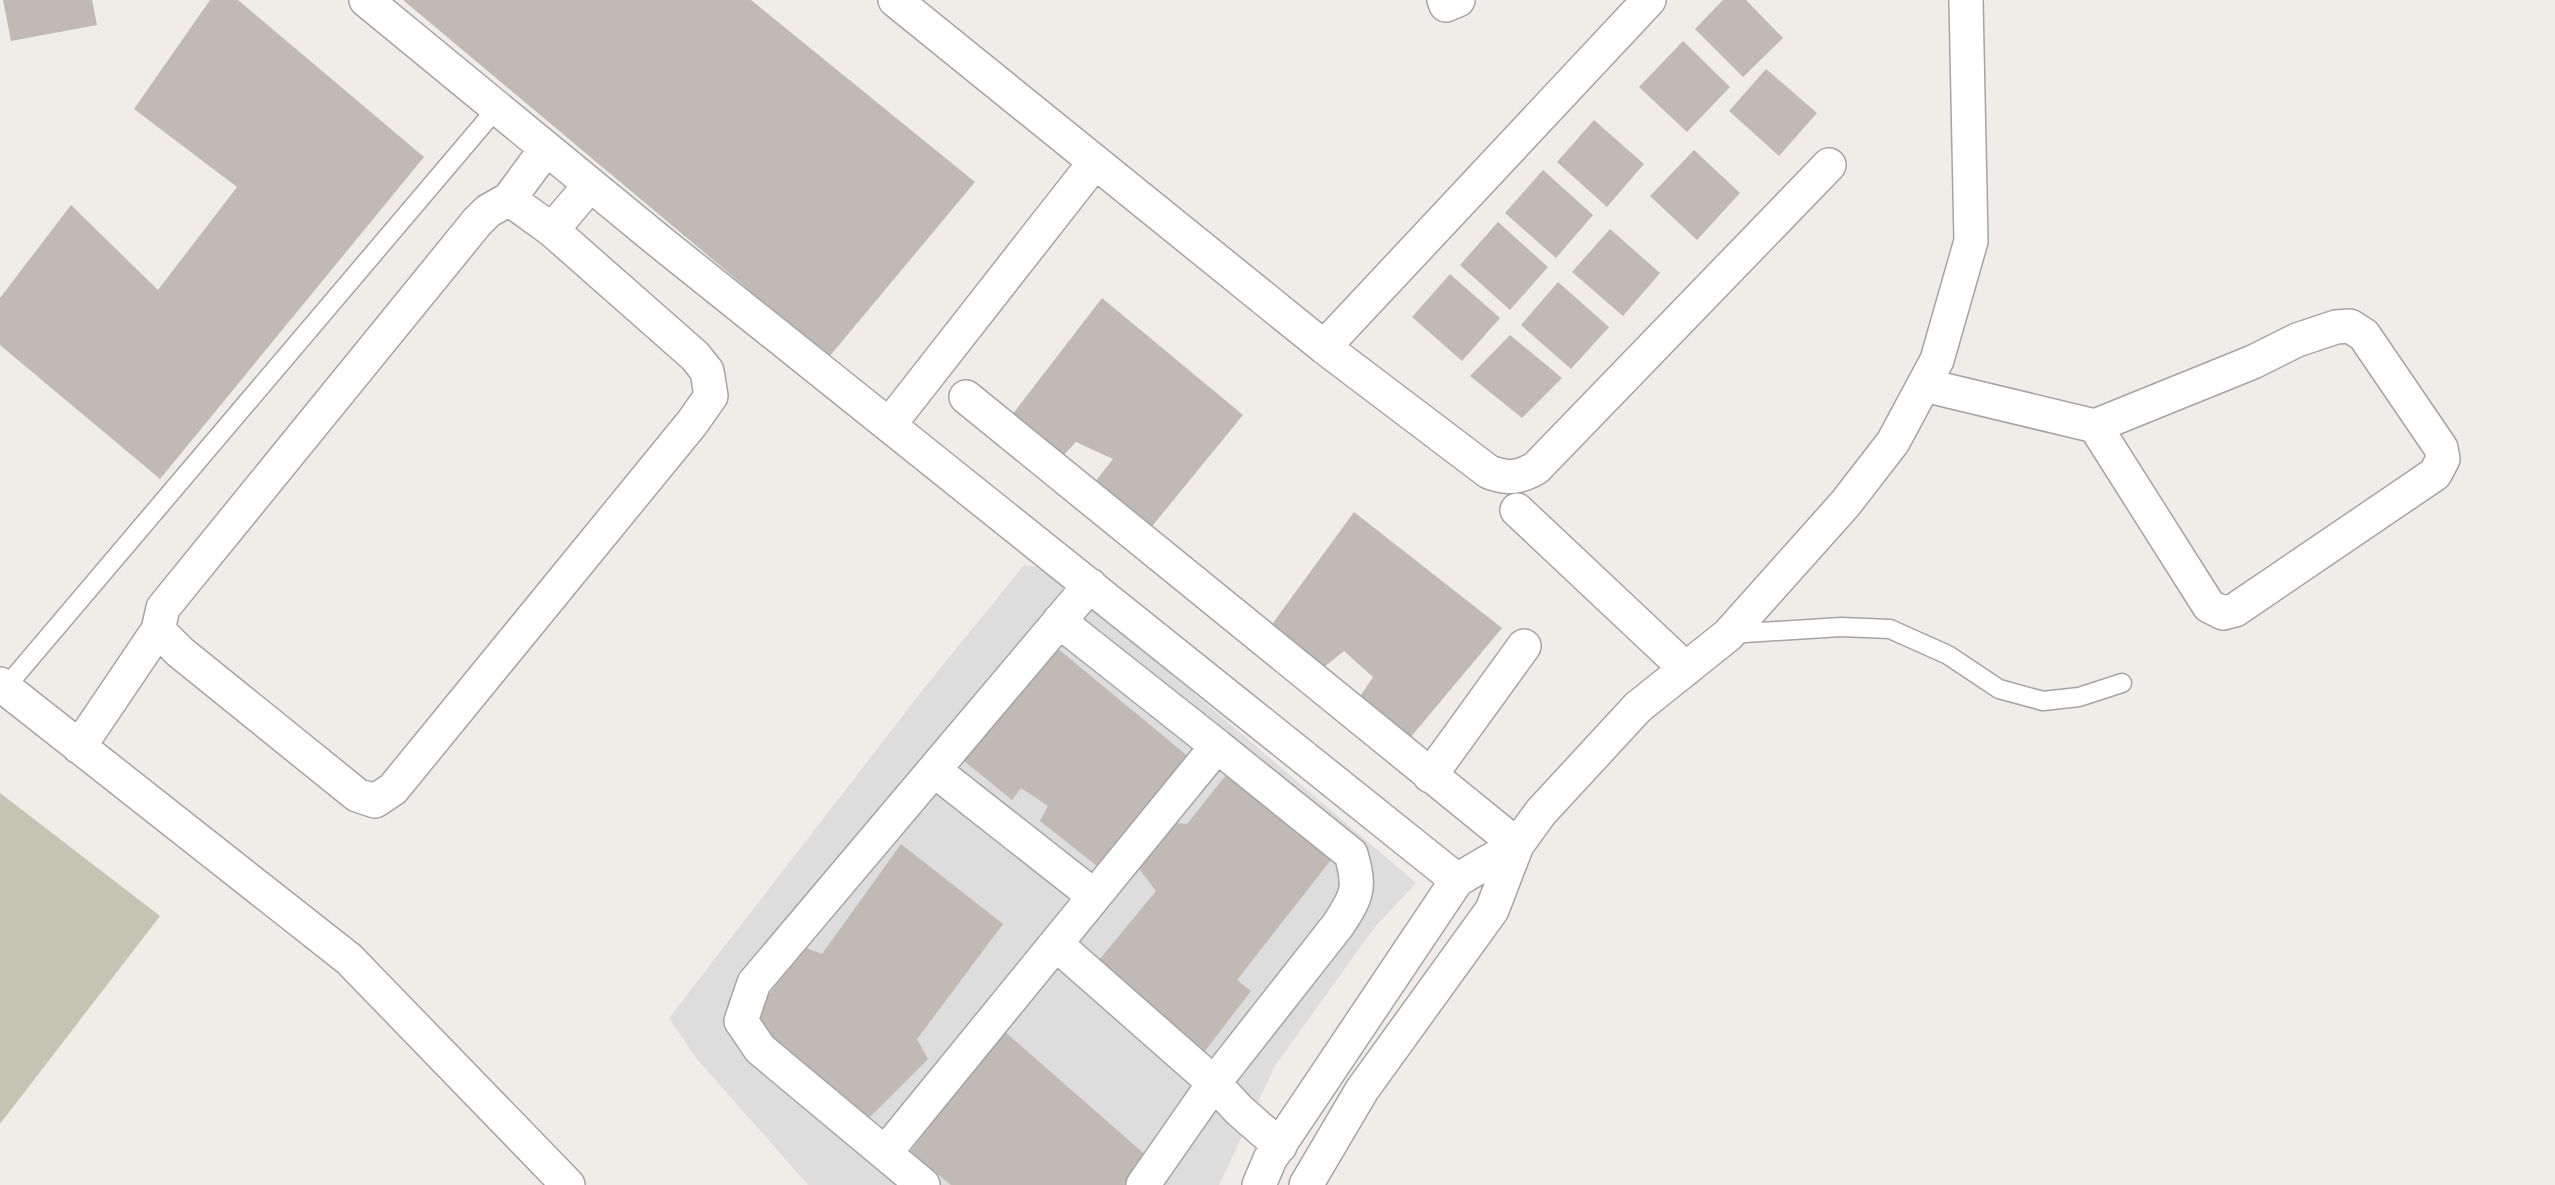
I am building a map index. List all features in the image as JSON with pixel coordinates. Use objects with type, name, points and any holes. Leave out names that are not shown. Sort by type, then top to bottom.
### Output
[{"type":"street","points":[[366,0],[590,185],[1457,880]]},
{"type":"street","points":[[895,0],[1324,347],[1489,472],[1505,478],[1520,477],[1536,468],[1829,165]]},
{"type":"street","points":[[1444,0],[1446,5],[1458,0]]},
{"type":"street","points":[[1324,347],[1649,0]]},
{"type":"street","points":[[1306,1185],[1362,1090],[1492,910],[1517,845],[1541,812],[1638,707],[1728,635],[1845,504],[1893,442],[1937,360],[1971,241],[1966,0]]},
{"type":"street","points":[[79,747],[158,630],[163,608],[488,211],[509,199],[546,149]]},
{"type":"street","points":[[889,425],[1095,162]]},
{"type":"street","points":[[552,230],[590,185]]},
{"type":"street","points":[[158,630],[180,652],[357,795],[375,801],[393,789],[677,442],[711,396],[707,370],[695,356],[552,230],[509,199]]},
{"type":"street","points":[[1924,385],[2095,426],[2253,362],[2297,340],[2337,327],[2350,326],[2364,335],[2441,448],[2443,459],[2435,474],[2235,610],[2223,613],[2209,606],[2095,426]]},
{"type":"street","points":[[966,397],[1517,845]]},
{"type":"street","points":[[1517,510],[1686,669]]},
{"type":"street","points":[[924,1185],[760,1049],[741,1021],[754,983],[1090,585]]},
{"type":"street","points":[[1059,621],[1351,854],[1358,879],[1353,902],[1338,925],[1214,1083],[1143,1185]]},
{"type":"street","points":[[1430,776],[1524,646]]},
{"type":"street","points":[[3,686],[349,959],[568,1185]]},
{"type":"street","points":[[885,1153],[1217,746]]},
{"type":"street","points":[[934,770],[1095,896]]},
{"type":"street","points":[[1259,1185],[1270,1159],[1457,880],[1517,845]]},
{"type":"street","points":[[1056,944],[1214,1083],[1239,1110],[1280,1146]]},
{"type":"lane","points":[[3,686],[497,108]]},
{"type":"lane","points":[[1728,635],[1841,627],[1890,629],[1948,655],[1999,689],[2043,701],[2079,697],[2122,683]]},
{"type":"shaded area","points":[[1024,565],[1047,568],[1416,883],[1374,928],[1275,1066],[1219,1185],[808,1185],[696,1058],[669,1018],[925,687]]},
{"type":"shaded area","points":[[0,793],[160,916],[0,1124]]},
{"type":"building","points":[[3,0],[92,0],[97,25],[11,41]]},
{"type":"building","points":[[210,0],[238,0],[424,157],[160,479],[0,345],[0,298],[71,205],[158,290],[237,187],[134,109]]},
{"type":"building","points":[[403,0],[751,0],[975,182],[829,357]]},
{"type":"building","points":[[1723,0],[1746,0],[1783,38],[1743,77],[1695,29]]},
{"type":"building","points":[[1683,41],[1730,87],[1687,132],[1639,87]]},
{"type":"building","points":[[1766,69],[1817,113],[1779,156],[1729,111]]},
{"type":"building","points":[[1594,120],[1644,164],[1607,207],[1557,162]]},
{"type":"building","points":[[1694,150],[1740,193],[1697,240],[1650,196]]},
{"type":"building","points":[[1543,170],[1593,215],[1556,258],[1505,213]]},
{"type":"building","points":[[1498,222],[1548,267],[1510,310],[1460,265]]},
{"type":"building","points":[[1610,229],[1660,273],[1623,316],[1572,272]]},
{"type":"building","points":[[1450,274],[1500,318],[1462,361],[1412,317]]},
{"type":"building","points":[[1558,282],[1609,327],[1571,369],[1521,325]]},
{"type":"building","points":[[1102,298],[1243,415],[1149,530],[1094,483],[1113,459],[1076,442],[1059,460],[1012,415]]},
{"type":"building","points":[[1510,335],[1562,378],[1522,418],[1470,376]]},
{"type":"building","points":[[1354,512],[1502,628],[1410,738],[1359,698],[1373,677],[1344,651],[1323,668],[1270,627]]},
{"type":"building","points":[[1051,643],[1190,758],[1097,866],[1040,821],[1048,806],[1021,788],[1012,800],[963,760]]},
{"type":"building","points":[[1230,770],[1338,851],[1237,980],[1251,991],[1205,1051],[1099,960],[1156,891],[1137,866],[1167,822],[1187,824]]},
{"type":"building","points":[[901,844],[1003,924],[917,1039],[928,1059],[868,1119],[750,1020],[804,947],[822,954]]},
{"type":"building","points":[[1003,1030],[1149,1158],[1125,1185],[951,1185],[910,1152]]}]
